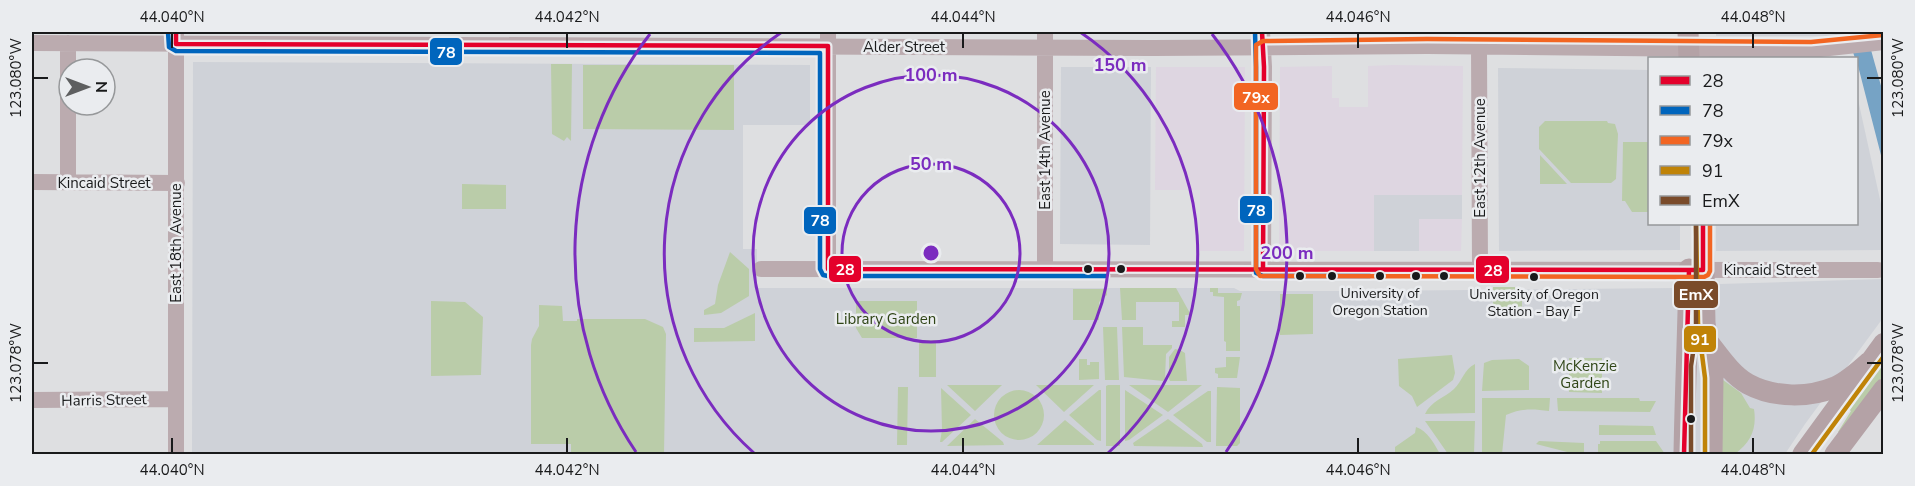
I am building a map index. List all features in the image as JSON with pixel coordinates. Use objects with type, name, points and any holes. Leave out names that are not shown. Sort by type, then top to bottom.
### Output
[{"type":"main road","points":[[1689,225],[1713,377],[1712,454]]},
{"type":"main road","points":[[1684,454],[1688,332],[1703,225]]},
{"type":"main road","points":[[1708,342],[1725,363],[1747,383],[1776,393],[1805,394],[1835,387],[1869,362]]},
{"type":"main road","points":[[1803,454],[1884,342]]},
{"type":"main road","points":[[1835,454],[1884,389]]},
{"type":"street","name":"Alder Street","points":[[32,43],[176,38],[1045,39],[1263,40],[1479,47],[1695,46],[1811,50],[1878,43]]},
{"type":"street","name":"East 18th Avenue","points":[[176,38],[176,454]]},
{"type":"street","points":[[828,39],[828,269]]},
{"type":"street","name":"East 14th Avenue","points":[[1045,39],[1045,269]]},
{"type":"street","points":[[1263,40],[1263,269]]},
{"type":"street","points":[[68,43],[68,182]]},
{"type":"street","name":"East 12th Avenue","points":[[1479,47],[1480,268]]},
{"type":"street","name":"Kincaid Street","points":[[32,182],[177,183]]},
{"type":"street","name":"Kincaid Street","points":[[761,269],[1878,270]]},
{"type":"street","name":"Harris Street","points":[[32,400],[176,399]]},
{"type":"shaded area","points":[[1716,32],[1846,32],[1847,34],[1716,36]]},
{"type":"shaded area","points":[[193,62],[810,65],[810,125],[743,125],[743,249],[757,249],[757,288],[1234,288],[1240,291],[1359,291],[1674,288],[1678,292],[1716,291],[1719,284],[1882,279],[1883,318],[1785,454],[192,454]]},
{"type":"shaded area","points":[[1332,66],[1332,98],[1339,98],[1339,107],[1368,107],[1368,66],[1463,66],[1462,195],[1374,195],[1374,251],[1279,251],[1280,67]]},
{"type":"shaded area","points":[[1061,67],[1151,67],[1150,245],[1060,244]]},
{"type":"shaded area","points":[[1156,67],[1245,67],[1244,251],[1200,251],[1200,190],[1155,190]]},
{"type":"shaded area","points":[[1498,68],[1648,70],[1648,225],[1680,225],[1680,250],[1499,251]]},
{"type":"shaded area","points":[[1858,100],[1883,213],[1883,250],[1716,251],[1716,225],[1858,225]]},
{"type":"shaded area","points":[[1374,195],[1462,195],[1462,219],[1419,219],[1419,251],[1374,251]]},
{"type":"shaded area","points":[[1419,218],[1462,219],[1461,251],[1419,251]]},
{"type":"green space","points":[[551,64],[572,64],[571,141],[567,137],[564,141],[552,134]]},
{"type":"green space","points":[[583,65],[734,65],[734,130],[583,129]]},
{"type":"green space","points":[[1545,121],[1607,121],[1615,124],[1618,134],[1616,179],[1611,183],[1571,183],[1539,149],[1539,127]]},
{"type":"green space","points":[[1623,142],[1648,142],[1648,212],[1632,212],[1625,201],[1622,201]]},
{"type":"green space","points":[[1540,155],[1567,184],[1540,184]]},
{"type":"green space","points":[[462,184],[506,185],[506,209],[462,209]]},
{"type":"green space","points":[[730,252],[749,269],[749,296],[721,313],[704,315],[704,310],[715,304],[718,285]]},
{"type":"green space","points":[[1493,287],[1515,287],[1515,291],[1522,291],[1522,316],[1493,317]]},
{"type":"green space","points":[[1120,288],[1176,288],[1191,315],[1185,315],[1185,327],[1172,327],[1172,321],[1179,321],[1179,302],[1136,302],[1136,320],[1122,320]]},
{"type":"green space","points":[[1210,288],[1218,288],[1218,293],[1242,293],[1240,300],[1237,301],[1237,306],[1240,306],[1240,351],[1226,351],[1224,297],[1213,296]]},
{"type":"green space","points":[[1073,289],[1107,289],[1107,295],[1099,302],[1099,320],[1073,320]]},
{"type":"green space","points":[[1280,294],[1313,294],[1313,334],[1280,335]]},
{"type":"green space","points":[[431,301],[465,302],[483,317],[481,375],[431,376]]},
{"type":"green space","name":"Library Garden","points":[[856,301],[917,301],[917,338],[862,338],[856,328]]},
{"type":"green space","points":[[539,305],[562,306],[563,321],[645,319],[663,327],[666,334],[664,454],[571,454],[571,444],[531,444],[531,345],[539,326]]},
{"type":"green space","points":[[755,313],[755,341],[694,342],[694,328],[724,328]]},
{"type":"green space","points":[[1103,327],[1117,327],[1119,380],[1105,380]]},
{"type":"green space","points":[[1122,327],[1143,327],[1143,345],[1172,345],[1166,354],[1163,381],[1124,377]]},
{"type":"green space","points":[[919,340],[936,340],[936,377],[919,377]]},
{"type":"green space","points":[[1175,349],[1185,353],[1187,381],[1170,381],[1169,379],[1169,357]]},
{"type":"green space","points":[[1452,355],[1455,373],[1453,380],[1417,407],[1412,396],[1399,386],[1398,359]]},
{"type":"green space","points":[[1883,355],[1883,376],[1840,433],[1838,432],[1851,411],[1845,406]]},
{"type":"green space","points":[[1226,357],[1240,357],[1237,378],[1218,378],[1218,374],[1215,373],[1215,368],[1226,367]]},
{"type":"green space","name":"McKenzie Garden","points":[[1569,358],[1602,358],[1602,393],[1569,392]]},
{"type":"green space","points":[[1079,359],[1087,359],[1087,365],[1090,365],[1090,362],[1099,362],[1099,379],[1079,380]]},
{"type":"green space","points":[[1519,359],[1529,366],[1529,390],[1482,391],[1484,363],[1492,360]]},
{"type":"green space","points":[[1475,364],[1475,413],[1425,414],[1434,403],[1454,389],[1468,369]]},
{"type":"green space","points":[[1723,380],[1741,393],[1750,408],[1754,409],[1755,423],[1752,434],[1735,454],[1721,454]]},
{"type":"green space","points":[[947,385],[1002,385],[975,411]]},
{"type":"green space","points":[[1036,385],[1094,385],[1064,412]]},
{"type":"green space","points":[[1120,385],[1120,446],[1106,446],[1106,386]]},
{"type":"green space","points":[[1129,385],[1202,385],[1168,412]]},
{"type":"green space","points":[[898,387],[908,387],[907,445],[897,445]]},
{"type":"green space","points":[[1217,387],[1240,388],[1240,443],[1237,446],[1216,446]]},
{"type":"green space","points":[[941,388],[971,415],[940,442],[942,430]]},
{"type":"green space","points":[[1019,390],[1037,397],[1044,415],[1037,433],[1019,440],[1001,433],[994,415],[1001,397]]},
{"type":"green space","points":[[1101,390],[1101,441],[1069,415]]},
{"type":"green space","points":[[1125,390],[1163,415],[1125,441]]},
{"type":"green space","points":[[1211,391],[1211,442],[1207,442],[1173,415]]},
{"type":"green space","points":[[1482,398],[1550,398],[1549,411],[1527,410],[1506,415],[1502,454],[1482,454]]},
{"type":"green space","points":[[1557,398],[1639,398],[1640,401],[1656,401],[1650,412],[1558,411]]},
{"type":"green space","points":[[975,419],[1003,442],[1004,445],[947,446]]},
{"type":"green space","points":[[1168,419],[1203,447],[1134,446],[1133,443]]},
{"type":"green space","points":[[1065,420],[1094,444],[1094,445],[1037,445]]},
{"type":"green space","points":[[1425,421],[1475,421],[1474,454],[1448,454]]},
{"type":"green space","points":[[1599,425],[1653,426],[1656,435],[1599,435]]},
{"type":"green space","points":[[1416,427],[1427,434],[1440,454],[1395,454],[1395,447],[1415,433]]},
{"type":"green space","points":[[1539,441],[1584,443],[1584,454],[1575,454],[1536,444]]},
{"type":"green space","points":[[1600,441],[1656,441],[1665,454],[1598,454]]},
{"type":"water","points":[[1846,32],[1866,32],[1883,93],[1883,163],[1858,66],[1858,57],[1855,57]]},
{"type":"transit line","name":"78","points":[[168,32],[169,47],[176,51],[820,53],[820,269],[823,275],[1106,276]]},
{"type":"transit line","name":"28","points":[[176,32],[176,44],[828,46],[828,269],[1703,270],[1703,225]]},
{"type":"transit line","name":"78","points":[[1255,32],[1256,273],[1263,276],[1370,276]]},
{"type":"transit line","name":"28","points":[[1262,32],[1264,67],[1263,269]]},
{"type":"transit line","name":"79x","points":[[1710,225],[1710,271],[1704,277],[1260,276],[1256,269],[1256,45],[1263,41],[1427,39],[1811,42],[1883,35]]},
{"type":"transit line","name":"91","points":[[1696,225],[1698,323],[1705,378],[1705,454]]},
{"type":"transit line","name":"EmX","points":[[1691,454],[1691,366],[1696,333],[1696,225]]},
{"type":"transit line","name":"28","points":[[1684,454],[1689,270]]},
{"type":"transit line","name":"91","points":[[1812,454],[1884,356]]},
{"type":"place","name":"University of Oregon Station","points":[[1380,276]]},
{"type":"place","name":"University of Oregon Station - Bay F","points":[[1534,277]]}]
